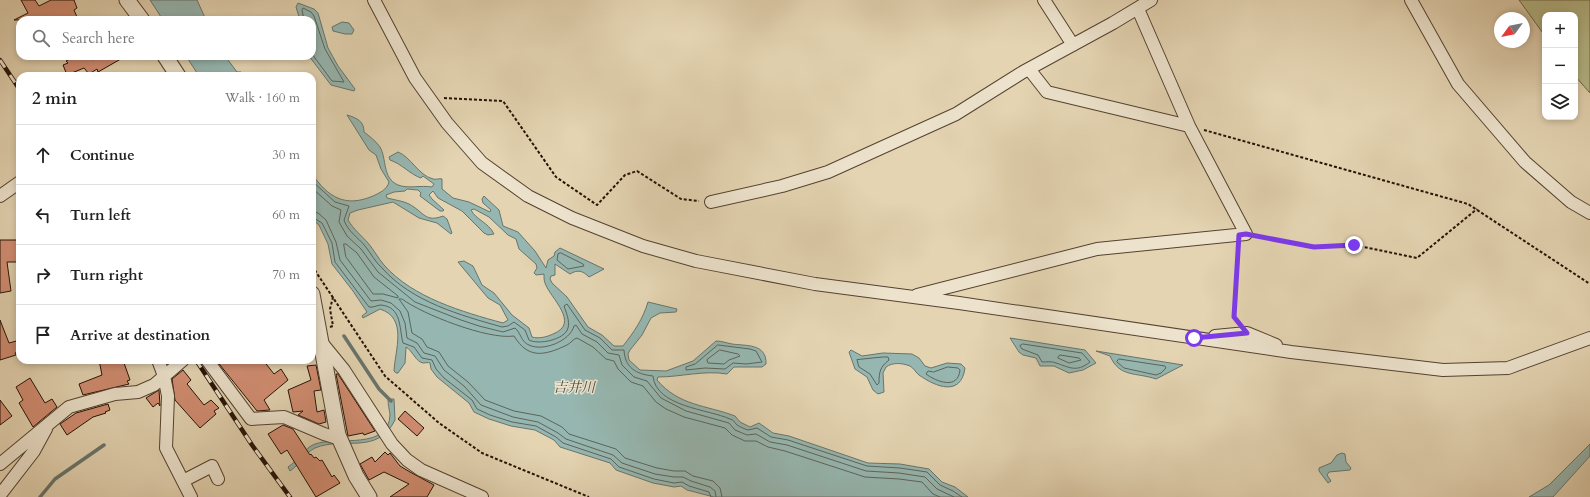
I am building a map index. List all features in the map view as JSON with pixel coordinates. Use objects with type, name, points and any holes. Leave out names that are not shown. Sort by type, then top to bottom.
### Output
[{"type":"street","points":[[127,0],[139,16]]},
{"type":"street","points":[[374,0],[415,78],[428,97],[482,163],[528,196],[572,218],[643,246],[696,261],[815,284],[1291,352],[1443,370],[1508,368],[1590,338]]},
{"type":"street","points":[[1044,0],[1073,45]]},
{"type":"street","points":[[711,202],[782,186],[828,172],[956,114],[1029,69],[1138,9],[1151,0]]},
{"type":"street","points":[[1412,0],[1423,23],[1464,90],[1525,162],[1571,202],[1590,213]]},
{"type":"street","points":[[910,297],[1097,249],[1243,234],[1189,126],[1138,9]]},
{"type":"street","points":[[168,60],[175,72]]},
{"type":"street","points":[[1029,69],[1047,92],[1189,126]]},
{"type":"street","points":[[0,196],[16,185]]},
{"type":"street","points":[[316,314],[340,439],[356,476],[369,497]]},
{"type":"street","points":[[1194,338],[1247,333],[1291,352]]},
{"type":"street","points":[[322,343],[344,370],[392,444],[407,460],[421,470],[482,497]]},
{"type":"street","points":[[160,364],[164,376],[168,396],[166,448],[191,497]]},
{"type":"street","points":[[2,457],[49,424],[69,407],[115,394],[138,392],[154,385],[178,364]]},
{"type":"street","points":[[210,364],[251,419],[284,417],[340,439]]},
{"type":"street","points":[[0,495],[34,451],[49,424]]},
{"type":"street","points":[[183,481],[212,466],[218,479]]},
{"type":"path","points":[[428,97],[503,101],[556,177],[597,205],[626,175],[637,171],[681,198],[711,202]]},
{"type":"path","points":[[1189,126],[1468,204],[1590,284]]},
{"type":"path","points":[[1247,333],[1234,317],[1243,234],[1314,247],[1354,245],[1417,258],[1477,209]]},
{"type":"path","points":[[316,272],[385,376],[440,423],[482,453],[589,497]]},
{"type":"green space","points":[[1519,0],[1590,0],[1590,93],[1578,79],[1578,12],[1542,12],[1542,32],[1530,15],[1530,12],[1528,12]]},
{"type":"water","points":[[150,0],[197,0],[204,16],[160,16]]},
{"type":"water","points":[[298,3],[314,9],[318,13],[328,48],[338,66],[355,89],[354,91],[331,85],[312,60],[316,60],[316,16],[299,16],[296,7]]},
{"type":"water","points":[[342,22],[349,23],[354,30],[352,34],[333,31],[332,27]]},
{"type":"water","points":[[189,60],[228,60],[237,72],[196,72]]},
{"type":"water","name":"吉井川","points":[[347,115],[359,120],[363,125],[364,132],[380,147],[389,178],[398,185],[406,187],[432,187],[434,184],[423,176],[421,178],[417,177],[390,160],[389,157],[398,152],[403,154],[423,174],[434,179],[442,179],[442,189],[453,198],[469,202],[490,212],[491,210],[483,203],[482,199],[484,196],[499,210],[503,226],[518,232],[535,251],[546,268],[548,260],[554,256],[555,252],[560,248],[604,269],[589,277],[580,271],[570,274],[555,264],[555,275],[551,276],[550,279],[552,283],[567,297],[588,327],[602,335],[614,346],[623,346],[631,336],[644,314],[648,302],[677,309],[676,312],[660,313],[651,318],[642,335],[630,350],[628,354],[629,360],[640,370],[666,371],[693,361],[716,341],[754,347],[763,352],[766,364],[762,367],[734,367],[727,374],[701,373],[658,377],[657,380],[665,389],[674,395],[693,404],[735,416],[740,422],[750,427],[759,423],[773,433],[789,436],[868,463],[900,464],[929,469],[942,482],[955,487],[968,497],[714,497],[687,490],[681,486],[674,487],[653,483],[616,470],[610,463],[560,447],[554,440],[535,430],[511,426],[489,419],[474,412],[469,403],[437,377],[431,369],[430,363],[421,362],[406,347],[405,363],[398,373],[396,373],[394,371],[398,336],[397,327],[394,320],[389,313],[380,309],[363,318],[362,316],[367,312],[332,264],[328,244],[319,225],[316,222],[316,179],[324,189],[338,198],[354,201],[378,194],[388,185],[389,182],[381,169],[376,155],[369,150]],"holes":[[[407,189],[418,190],[421,193],[420,196],[440,211],[443,211],[444,210],[429,195],[433,191],[438,198],[462,211],[484,233],[488,235],[494,234],[489,227],[473,213],[471,210],[474,209],[489,217],[508,235],[516,239],[519,249],[536,264],[537,268],[534,273],[536,275],[544,274],[545,283],[564,317],[564,324],[561,329],[545,337],[532,337],[529,328],[512,315],[494,293],[482,285],[473,266],[464,261],[458,262],[488,298],[500,305],[508,320],[503,323],[455,309],[424,295],[396,277],[384,265],[348,220],[350,213],[393,202],[419,218],[437,223],[451,234],[452,233],[447,219],[443,216],[437,218],[425,216],[409,204],[387,198],[386,195],[394,192],[405,191]]]},
{"type":"water","points":[[1010,338],[1085,350],[1096,363],[1083,370],[1069,373],[1054,366],[1040,366],[1036,358],[1023,355],[1019,352]]},
{"type":"water","points":[[851,350],[862,356],[883,353],[912,354],[919,358],[925,366],[931,368],[947,363],[961,364],[965,368],[963,377],[959,383],[947,387],[933,383],[918,374],[910,366],[892,364],[886,367],[883,373],[884,392],[878,394],[873,390],[867,377],[855,369],[849,352]]},
{"type":"water","points":[[1096,351],[1183,365],[1156,379],[1124,371],[1114,363],[1110,356]]},
{"type":"water","points":[[388,399],[394,399],[395,420],[388,431],[379,438],[369,442],[326,445],[315,448],[290,471],[288,467],[308,448],[315,444],[361,440],[372,438],[381,433],[388,426],[390,414]]},
{"type":"water","points":[[1590,444],[1590,456],[1553,497],[1529,497],[1549,485]]},
{"type":"water","points":[[1342,453],[1345,454],[1346,462],[1351,468],[1350,470],[1329,472],[1327,475],[1331,481],[1328,483],[1319,471],[1319,468],[1331,463],[1337,455]]},
{"type":"building","points":[[21,0],[35,0],[39,6],[51,0],[74,0],[77,8],[74,10],[77,16],[22,16],[28,13]]},
{"type":"building","points":[[119,60],[98,72],[97,69],[92,72],[87,72],[84,68],[74,72],[66,72],[63,65],[68,63],[66,61]]},
{"type":"building","points":[[0,240],[16,240],[16,262],[7,262],[11,291],[0,293]]},
{"type":"building","points":[[0,320],[9,343],[16,341],[16,355],[0,360]]},
{"type":"building","points":[[100,364],[124,364],[130,380],[127,381],[129,384],[83,395],[79,384],[102,375]]},
{"type":"building","points":[[219,364],[266,364],[274,374],[281,369],[288,380],[264,400],[270,410],[257,411]]},
{"type":"building","points":[[316,365],[321,390],[314,391],[317,412],[324,410],[326,422],[319,424],[298,415],[303,411],[293,412],[288,390],[311,380],[307,366]]},
{"type":"building","points":[[183,370],[191,380],[187,384],[204,405],[211,400],[219,408],[214,411],[216,414],[200,428],[175,400],[172,379]]},
{"type":"building","points":[[336,374],[338,374],[375,431],[364,435],[363,433],[348,436]]},
{"type":"building","points":[[30,378],[45,403],[52,399],[57,407],[33,427],[19,403],[23,400],[16,387]]},
{"type":"building","points":[[159,390],[160,406],[158,403],[153,407],[146,398]]},
{"type":"building","points":[[0,400],[12,416],[0,425]]},
{"type":"building","points":[[108,404],[110,410],[105,412],[106,413],[93,417],[67,435],[60,424],[76,413]]},
{"type":"building","points":[[405,411],[424,428],[417,436],[398,419]]},
{"type":"building","points":[[283,425],[293,429],[310,455],[311,454],[314,458],[316,457],[320,461],[322,460],[332,477],[334,475],[340,483],[316,497],[287,450],[281,454],[268,434]]},
{"type":"building","points":[[385,452],[388,455],[390,453],[400,466],[434,485],[427,497],[390,497],[409,484],[384,472],[369,480],[360,464],[372,457],[375,462]]},
{"type":"waterway","points":[[344,336],[379,389],[391,401]]},
{"type":"waterway","points":[[40,497],[55,479],[104,445]]},
{"type":"railway","points":[[0,60],[16,84]]},
{"type":"railway","points":[[199,364],[252,445],[290,497]]},
{"type":"route","points":[[1194,338],[1247,333],[1234,317],[1239,235],[1246,234],[1314,247],[1354,245]]}]
